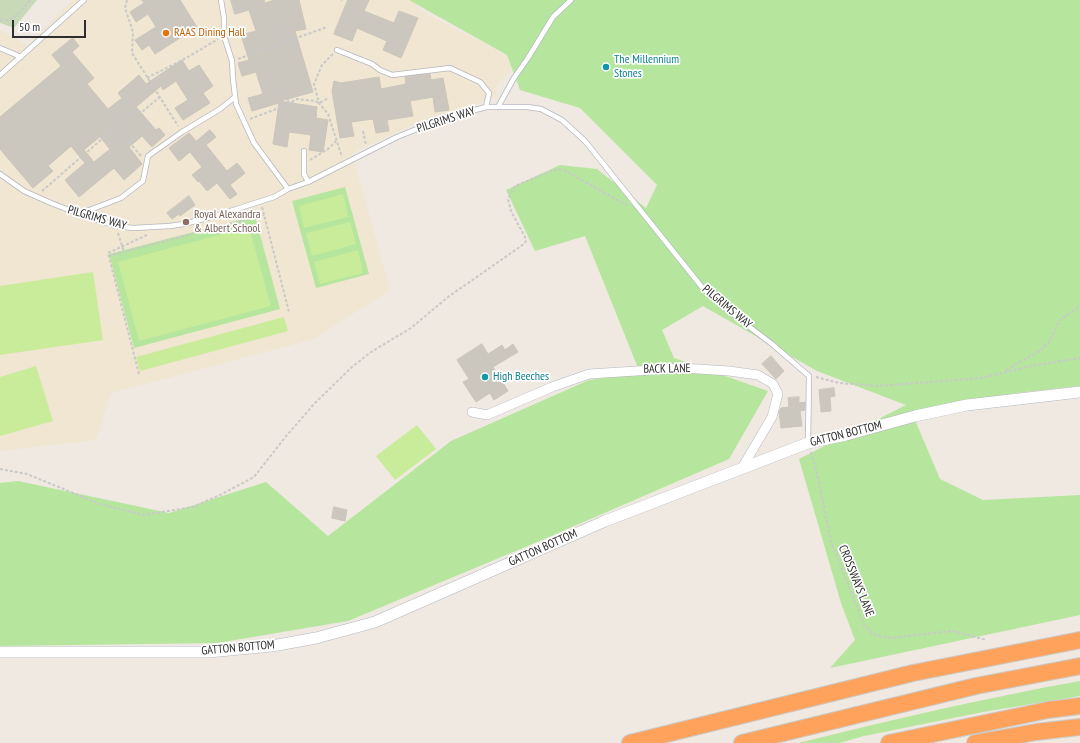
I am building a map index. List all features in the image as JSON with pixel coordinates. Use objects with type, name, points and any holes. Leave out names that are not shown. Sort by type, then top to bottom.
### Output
[{"type":"highway","points":[[630,743],[913,672],[1080,640]]},
{"type":"highway","points":[[742,743],[976,686],[1080,666]]},
{"type":"highway","points":[[889,743],[1041,712],[1080,706]]},
{"type":"highway","points":[[975,743],[1036,732],[1080,727]]},
{"type":"street","name":"BACK LANE","points":[[472,412],[487,415],[552,387],[589,374],[683,368],[729,371],[758,375],[773,384],[778,394],[772,418],[742,468]]},
{"type":"street","name":"GATTON BOTTOM","points":[[0,652],[208,652],[272,646],[316,638],[375,622],[606,521],[808,443],[846,435],[915,416],[968,405],[1080,392]]},
{"type":"lane","points":[[0,75],[84,0]]},
{"type":"lane","points":[[221,0],[224,18],[224,36],[232,61],[236,104],[254,143],[288,189]]},
{"type":"lane","points":[[498,107],[514,78],[553,17],[571,0]]},
{"type":"lane","points":[[0,48],[20,57]]},
{"type":"lane","points":[[337,50],[372,64],[380,70],[392,75],[450,68],[480,82],[489,93],[486,107]]},
{"type":"lane","points":[[79,214],[121,198],[143,181],[148,156],[235,97]]},
{"type":"lane","name":"PILGRIMS WAY","points":[[0,174],[24,191],[79,214],[116,226],[154,228],[184,224],[260,202],[288,189],[308,182],[396,137],[442,119],[486,107],[526,106],[541,108],[562,120],[585,141],[701,286],[722,306],[772,344],[809,376]]},
{"type":"lane","points":[[304,151],[304,174],[308,182]]},
{"type":"lane","points":[[808,443],[809,376]]},
{"type":"path","points":[[0,20],[15,17],[30,0]]},
{"type":"path","points":[[127,0],[125,8],[133,32],[132,53],[182,132]]},
{"type":"path","points":[[232,61],[327,27]]},
{"type":"path","points":[[277,28],[281,44]]},
{"type":"path","points":[[147,78],[224,36]]},
{"type":"path","points":[[319,104],[314,84],[322,65],[337,50]]},
{"type":"path","points":[[284,90],[289,103]]},
{"type":"path","points":[[38,197],[44,189],[133,112],[143,111],[160,97]]},
{"type":"path","points":[[319,104],[329,98]]},
{"type":"path","points":[[244,121],[297,99],[315,101],[328,114],[344,164]]},
{"type":"path","points":[[116,127],[147,163]]},
{"type":"path","points":[[362,131],[367,152]]},
{"type":"path","points":[[304,164],[328,149],[336,141]]},
{"type":"path","points":[[0,469],[27,474],[100,504],[143,515],[193,506],[222,494],[254,477],[287,435],[315,403],[352,367],[371,352],[411,328],[448,297],[524,244],[526,241],[525,238],[511,211],[508,199],[515,186],[558,169],[566,171],[645,215]]},
{"type":"path","points":[[260,202],[289,312]]},
{"type":"path","points":[[108,256],[264,215]]},
{"type":"path","points":[[116,226],[124,252]]},
{"type":"path","points":[[140,374],[108,253],[152,233]]},
{"type":"path","points":[[1003,372],[1041,350],[1049,342],[1060,320],[1080,306]]},
{"type":"path","points":[[809,376],[839,383],[878,386],[982,378],[1003,372],[1080,358]]},
{"type":"path","name":"CROSSWAYS LANE","points":[[808,443],[819,482],[831,541],[864,625],[873,634],[889,638],[953,631],[986,640]]},
{"type":"shaded area","name":"Royal Alexandra & Albert School","points":[[73,0],[409,0],[417,5],[424,13],[507,55],[512,69],[497,84],[496,97],[417,123],[352,153],[390,290],[314,339],[111,393],[96,440],[0,451],[0,30],[27,45]]},
{"type":"green space","points":[[0,0],[37,0],[14,28],[0,23]]},
{"type":"green space","points":[[409,0],[1080,0],[1080,386],[1016,393],[912,413],[940,479],[983,500],[1080,495],[1080,615],[830,668],[855,640],[841,603],[799,459],[906,405],[817,371],[703,306],[662,330],[674,358],[768,391],[729,459],[542,540],[348,621],[217,643],[0,646],[0,483],[18,481],[169,513],[266,482],[328,536],[451,441],[589,380],[640,373],[585,236],[535,251],[506,190],[560,165],[597,169],[646,208],[657,185],[580,108],[520,90],[507,55]]},
{"type":"green space","points":[[345,187],[369,274],[316,288],[292,201]]},
{"type":"green space","points":[[343,194],[348,217],[304,228],[299,206]]},
{"type":"green space","points":[[255,216],[280,309],[134,348],[109,254]]},
{"type":"green space","points":[[350,222],[356,244],[312,256],[306,233]]},
{"type":"green space","points":[[249,227],[271,306],[139,341],[118,262]]},
{"type":"green space","points":[[358,250],[363,273],[320,284],[314,262]]},
{"type":"green space","points":[[93,272],[103,340],[0,355],[0,286]]},
{"type":"green space","points":[[284,317],[288,331],[140,371],[136,357]]},
{"type":"green space","points":[[36,366],[53,421],[0,436],[0,377]]},
{"type":"green space","points":[[417,425],[436,449],[395,480],[376,456]]},
{"type":"green space","points":[[1080,681],[1080,696],[983,712],[864,736],[839,743],[798,743],[938,710]]},
{"type":"building","name":"RAAS Dining Hall","points":[[142,0],[180,0],[197,27],[155,54],[149,45],[142,50],[135,40],[156,27],[148,14],[136,22],[130,12],[144,3]]},
{"type":"building","points":[[231,0],[264,0],[265,3],[275,0],[299,0],[306,29],[295,31],[313,92],[280,101],[317,107],[316,118],[328,120],[323,152],[309,150],[311,135],[289,132],[287,147],[273,144],[279,103],[252,111],[248,98],[263,94],[256,72],[242,76],[238,63],[249,60],[241,35],[256,31],[249,10],[235,14]]},
{"type":"building","points":[[348,0],[369,0],[364,11],[394,23],[399,11],[418,18],[401,58],[383,50],[387,41],[357,28],[352,41],[334,34]]},
{"type":"building","points":[[73,38],[79,46],[72,52],[94,78],[87,84],[108,109],[122,98],[118,93],[139,75],[146,84],[182,60],[189,71],[199,65],[213,86],[203,93],[210,103],[183,120],[175,108],[188,100],[176,81],[163,90],[161,86],[136,107],[156,130],[159,128],[165,135],[152,147],[142,136],[129,147],[142,164],[124,180],[114,168],[79,197],[65,180],[85,163],[71,146],[48,166],[53,171],[33,188],[0,149],[0,117],[61,66],[52,55]],"holes":[[[100,137],[110,149],[94,162],[84,150]]]},
{"type":"building","points":[[430,74],[431,80],[443,78],[449,110],[435,112],[433,97],[410,101],[413,116],[387,120],[389,131],[376,133],[373,119],[351,122],[354,136],[340,138],[332,91],[334,81],[341,83],[379,77],[381,89],[406,84],[405,77]]},
{"type":"building","points":[[210,130],[216,137],[206,145],[227,171],[237,163],[245,173],[230,185],[237,194],[230,199],[217,183],[207,191],[192,175],[202,167],[190,152],[179,161],[169,148],[189,133],[196,141]]},
{"type":"building","points":[[189,196],[195,205],[180,216],[179,214],[172,219],[167,213]]},
{"type":"building","name":"High Beeches","points":[[482,344],[488,354],[502,345],[505,350],[513,344],[518,352],[493,367],[508,391],[494,400],[490,393],[476,402],[463,382],[469,379],[457,360]]},
{"type":"building","points":[[771,356],[784,371],[776,379],[762,364]]},
{"type":"building","points":[[834,388],[835,396],[830,397],[831,411],[821,412],[819,390]]},
{"type":"building","points":[[799,397],[799,403],[805,402],[805,410],[800,411],[802,426],[781,428],[779,412],[781,408],[789,407],[788,398]]},
{"type":"building","points":[[334,507],[347,510],[345,521],[332,518]]},
{"type":"place","name":"RAAS Dining Hall","points":[[166,33]]},
{"type":"place","name":"The Millennium Stones","points":[[606,67]]},
{"type":"place","name":"Royal Alexandra & Albert School","points":[[186,222]]},
{"type":"place","name":"High Beeches","points":[[485,377]]}]
